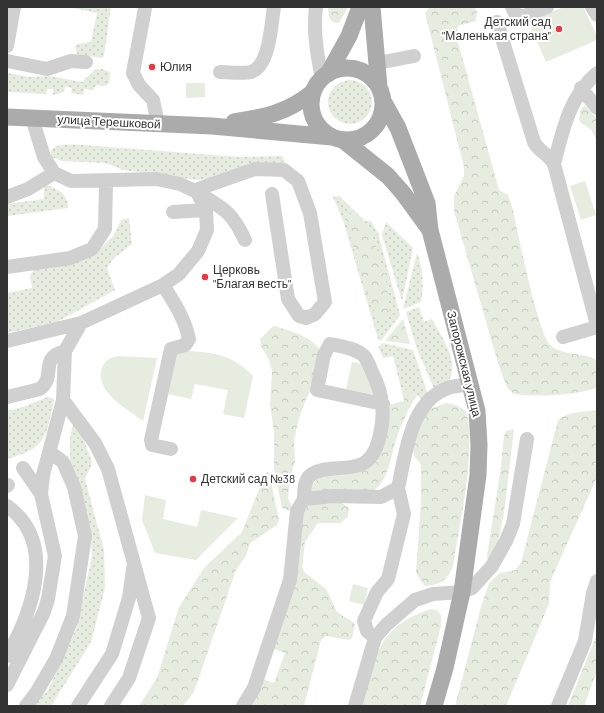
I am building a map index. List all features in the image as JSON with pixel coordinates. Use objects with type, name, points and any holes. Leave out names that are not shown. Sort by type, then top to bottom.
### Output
[{"type":"main road","points":[[360,7],[349,36],[321,82],[311,108],[315,121],[324,131],[338,139],[388,176],[403,193],[430,230]]},
{"type":"main road","points":[[338,139],[356,139],[372,130],[379,119],[381,94],[372,7]]},
{"type":"main road","points":[[321,82],[345,67],[358,70],[373,78],[381,94]]},
{"type":"main road","name":"улица Терешковой","points":[[212,126],[272,115],[301,102],[321,82]]},
{"type":"main road","name":"Запорожская улица","points":[[381,94],[398,128],[427,203],[430,230],[479,421],[478,475],[462,592],[446,668],[434,706]]},
{"type":"main road","name":"улица Терешковой","points":[[7,117],[212,126],[338,139]]},
{"type":"street","points":[[7,46],[14,7]]},
{"type":"street","points":[[220,72],[250,72],[258,67],[266,54],[274,7]]},
{"type":"street","points":[[316,7],[314,27],[321,82]]},
{"type":"street","points":[[512,7],[515,13],[522,17],[547,7]]},
{"type":"street","points":[[592,7],[597,15]]},
{"type":"street","points":[[145,8],[133,73],[139,85],[153,100],[158,124]]},
{"type":"street","points":[[497,22],[534,142],[538,150],[547,154],[554,164],[597,326],[563,337]]},
{"type":"street","points":[[378,63],[414,56]]},
{"type":"street","points":[[7,61],[47,69],[71,61],[86,62]]},
{"type":"street","points":[[554,164],[563,129],[581,88],[597,73]]},
{"type":"street","points":[[581,88],[597,108]]},
{"type":"street","points":[[32,118],[44,157],[54,173],[71,182],[106,182],[156,179],[180,184],[217,204],[233,218],[245,240]]},
{"type":"street","points":[[197,192],[198,189],[255,169],[284,170],[298,181],[310,213],[325,302],[315,314],[306,318],[299,316],[288,299],[272,194]]},
{"type":"street","points":[[7,197],[28,189],[54,173]]},
{"type":"street","points":[[7,267],[70,258],[92,249],[105,229],[106,182]]},
{"type":"street","points":[[7,341],[81,323],[163,285],[179,274],[198,251],[207,230],[206,210],[197,192]]},
{"type":"street","points":[[173,212],[206,210]]},
{"type":"street","points":[[163,285],[176,304],[189,339],[186,345],[171,349],[151,440],[152,445],[172,449]]},
{"type":"street","points":[[7,685],[44,612],[48,599],[55,556],[41,494],[43,474],[63,400],[65,351],[81,323]]},
{"type":"street","points":[[243,706],[254,688],[290,580],[297,511],[304,499],[304,484],[310,475],[324,470],[346,468],[363,464],[370,458],[376,449],[381,428],[382,404],[380,390],[364,356],[346,347],[330,344],[324,356],[317,390],[382,404]]},
{"type":"street","points":[[7,397],[43,387],[47,380],[51,358],[54,354],[65,351]]},
{"type":"street","points":[[375,638],[367,631],[364,621],[377,592],[388,579],[404,514],[398,488],[410,433],[423,408],[434,396],[450,388],[469,384]]},
{"type":"street","points":[[63,400],[95,443],[108,469],[149,618],[129,678],[111,706]]},
{"type":"street","points":[[355,706],[375,638],[398,614],[415,600],[433,594],[462,592],[472,588],[492,566],[506,542],[512,524],[518,502],[528,439]]},
{"type":"street","points":[[26,706],[36,693],[56,659],[73,616],[85,536],[74,487],[63,462],[50,452]]},
{"type":"street","points":[[23,468],[41,494]]},
{"type":"street","points":[[304,499],[334,496],[381,496],[398,488]]},
{"type":"street","points":[[7,506],[15,512],[25,524],[34,542],[36,577],[31,605],[21,632],[7,656]]},
{"type":"street","points":[[78,706],[112,654],[129,598],[134,561]]},
{"type":"street","points":[[558,706],[585,641],[593,593],[597,581]]},
{"type":"green space","points":[[69,7],[111,7],[104,56],[102,58],[77,54],[75,46],[78,44],[91,42],[97,13]]},
{"type":"green space","points":[[328,7],[348,7],[339,23],[333,22],[329,18]]},
{"type":"green space","points":[[430,7],[474,7],[477,11],[476,21],[458,26],[456,35],[499,190],[508,195],[512,206],[528,280],[540,323],[551,346],[568,353],[586,356],[597,360],[597,388],[576,393],[545,396],[514,394],[507,388],[498,363],[454,211],[454,196],[464,176],[464,167],[425,13]]},
{"type":"green space","name":"Детский сад \"Маленькая страна\"","points":[[564,7],[583,7],[597,36],[597,40],[546,62],[528,21]]},
{"type":"green space","points":[[96,69],[102,69],[110,72],[109,83],[105,86],[97,85],[93,90],[84,89],[83,95],[71,93],[72,88],[65,87],[64,92],[53,95],[53,89],[47,89],[46,94],[7,92],[8,73],[29,77],[49,76],[82,82]]},
{"type":"green space","points":[[346,80],[354,80],[366,86],[372,98],[372,106],[366,118],[354,124],[346,124],[334,118],[328,106],[328,98],[334,86]]},
{"type":"green space","points":[[186,83],[205,83],[205,97],[186,98]]},
{"type":"green space","points":[[585,105],[597,119],[597,142],[592,131],[580,121],[579,118],[581,109]]},
{"type":"green space","points":[[83,145],[239,157],[282,156],[285,162],[215,179],[197,180],[123,170],[106,163],[62,161],[51,157],[53,148],[57,146]]},
{"type":"green space","points":[[585,181],[596,215],[581,220],[570,186]]},
{"type":"green space","points":[[44,184],[57,189],[64,195],[68,203],[68,208],[7,216],[7,204],[44,199]]},
{"type":"green space","points":[[339,196],[365,221],[371,221],[378,233],[400,315],[381,341],[378,339],[343,220],[333,197]]},
{"type":"green space","points":[[342,209],[370,227],[386,280],[390,315],[380,324],[367,293]]},
{"type":"green space","points":[[129,218],[132,244],[114,258],[107,268],[115,290],[57,322],[7,333],[7,293],[32,288],[30,275],[34,270],[102,247],[114,235],[121,220]]},
{"type":"green space","points":[[386,222],[413,248],[402,301],[382,235]]},
{"type":"green space","points":[[417,253],[421,264],[421,302],[403,309]]},
{"type":"green space","points":[[419,307],[424,322],[432,319],[451,358],[451,375],[448,382],[435,391],[417,349],[406,312]]},
{"type":"green space","points":[[403,319],[410,344],[385,341]]},
{"type":"green space","points":[[275,326],[294,332],[306,338],[321,351],[316,382],[307,397],[299,418],[294,440],[295,462],[290,478],[288,498],[292,508],[290,511],[282,508],[274,468],[274,432],[270,404],[272,372],[269,360],[261,346],[260,339],[272,327]]},
{"type":"green space","points":[[383,343],[413,350],[428,394],[423,401],[417,395],[401,388],[393,356],[383,358],[378,347]]},
{"type":"green space","points":[[177,350],[209,353],[227,358],[236,362],[253,376],[244,418],[223,414],[228,390],[195,384],[191,399],[168,394]]},
{"type":"green space","points":[[118,356],[157,358],[143,421],[114,399],[103,385],[101,377],[103,365],[108,360]]},
{"type":"green space","points":[[352,362],[363,364],[375,395],[346,389]]},
{"type":"green space","points":[[401,388],[417,395],[400,428],[390,462],[378,487],[372,492],[315,494],[310,491],[315,482],[324,477],[348,475],[365,470],[388,405],[404,401]]},
{"type":"green space","points":[[47,397],[54,400],[49,423],[42,439],[30,450],[7,459],[7,411],[26,406]]},
{"type":"green space","points":[[446,403],[456,405],[466,411],[469,427],[469,445],[466,487],[453,566],[443,581],[425,586],[416,573],[421,503],[421,464],[414,456],[412,444],[418,427],[430,409]]},
{"type":"green space","points":[[597,410],[597,477],[550,583],[549,604],[506,706],[455,706],[481,607],[489,583],[500,573],[515,570],[521,563],[558,420],[572,413]]},
{"type":"green space","points":[[75,415],[92,462],[85,479],[104,550],[105,588],[91,642],[51,706],[34,706],[48,690],[76,629],[92,557],[91,538],[70,460],[70,438]]},
{"type":"green space","points":[[514,429],[504,513],[498,543],[488,561],[487,556],[500,474],[504,436],[506,431]]},
{"type":"green space","points":[[266,472],[269,473],[279,520],[277,525],[250,543],[246,556],[236,570],[194,692],[183,706],[139,706],[157,678],[179,607],[204,568],[242,532]]},
{"type":"green space","points":[[145,495],[166,500],[163,519],[197,527],[201,510],[238,518],[196,560],[155,553],[142,520]]},
{"type":"green space","points":[[342,503],[349,508],[348,516],[341,523],[318,523],[305,542],[302,567],[304,572],[326,589],[337,612],[353,622],[355,625],[352,638],[349,640],[326,636],[321,640],[304,706],[250,706],[262,679],[274,683],[285,653],[273,649],[300,521],[308,505]]},
{"type":"green space","points":[[353,584],[368,588],[364,605],[349,601]]},
{"type":"green space","points":[[431,609],[437,610],[441,615],[441,626],[420,706],[362,706],[375,659],[381,646],[399,625],[413,616]]},
{"type":"green space","points":[[597,634],[597,671],[584,706],[568,706]]},
{"type":"place","name":"Детский сад \"Маленькая страна\"","points":[[559,29]]},
{"type":"place","name":"Юлия","points":[[152,67]]},
{"type":"place","name":"Церковь \"Благая весть\"","points":[[205,277]]},
{"type":"place","name":"Детский сад №38","points":[[193,479]]}]
